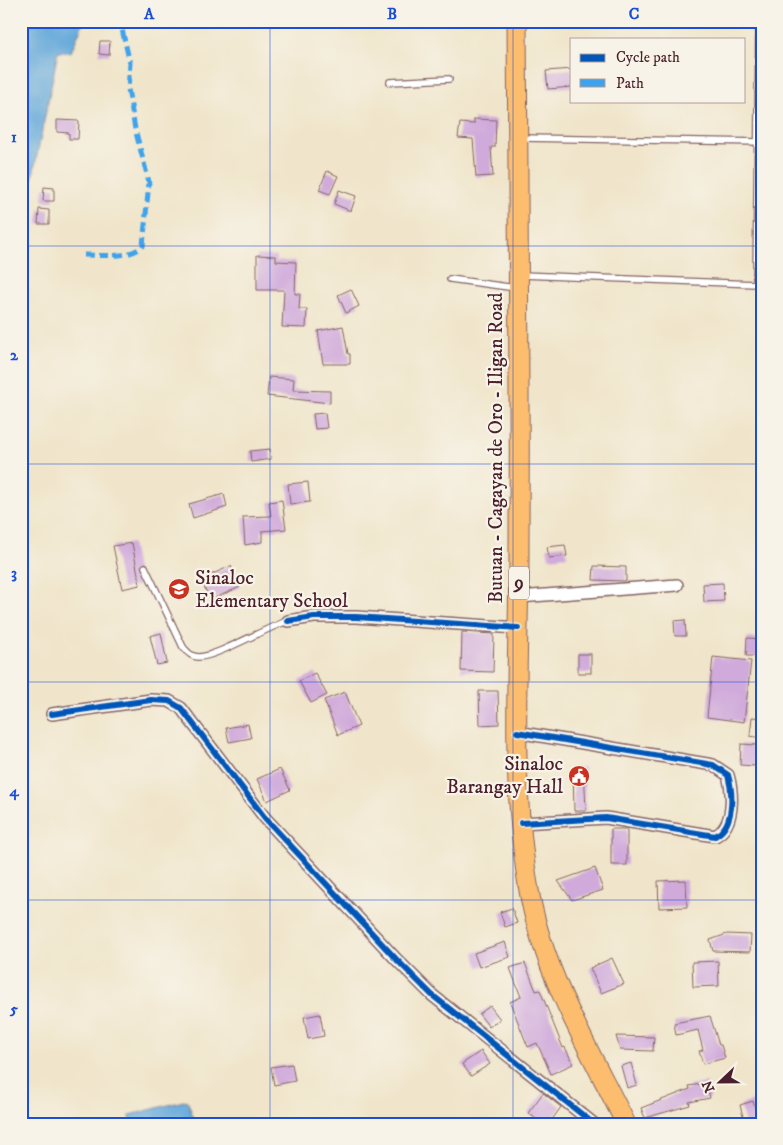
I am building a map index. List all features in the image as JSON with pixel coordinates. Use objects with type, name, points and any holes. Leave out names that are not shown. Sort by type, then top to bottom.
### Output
[{"type":"highway","name":"Butuan - Cagayan de Oro - Iligan Road","points":[[516,21],[519,597],[517,732],[521,823],[530,896],[543,946],[569,1008],[626,1124]]},
{"type":"street","points":[[519,597],[677,585]]},
{"type":"street","points":[[288,621],[314,617],[356,617],[518,628]]},
{"type":"street","points":[[52,714],[151,700],[168,701],[181,708],[265,818],[408,971],[432,995],[594,1124]]},
{"type":"street","points":[[517,732],[713,765],[728,775],[731,786],[728,821],[721,833],[715,836],[606,818],[521,823]]},
{"type":"lane","points":[[450,279],[759,286],[758,21]]},
{"type":"lane","points":[[390,82],[449,79]]},
{"type":"lane","points":[[517,138],[759,142]]},
{"type":"lane","points":[[145,567],[183,647],[189,654],[197,657],[209,655],[266,628],[288,621]]},
{"type":"water","points":[[21,21],[84,21],[71,52],[58,52],[29,195],[21,326]]},
{"type":"water","points":[[187,1100],[196,1124],[131,1124],[130,1115]]},
{"type":"building","points":[[100,41],[110,41],[109,55],[99,54]]},
{"type":"building","points":[[570,69],[570,87],[548,89],[546,71]]},
{"type":"building","points":[[474,119],[496,120],[495,147],[491,147],[493,176],[476,177],[473,139],[458,138],[460,123],[474,124]]},
{"type":"building","points":[[57,120],[79,121],[78,139],[69,139],[69,133],[57,132]]},
{"type":"building","points":[[327,171],[338,176],[330,194],[319,190]]},
{"type":"building","points":[[44,187],[54,188],[54,201],[43,201]]},
{"type":"building","points":[[339,190],[356,196],[351,211],[334,204]]},
{"type":"building","points":[[39,209],[49,210],[49,224],[38,224]]},
{"type":"building","points":[[257,255],[276,256],[276,261],[296,262],[295,294],[300,294],[299,309],[307,309],[306,328],[282,327],[284,290],[257,290]]},
{"type":"building","points":[[351,289],[359,306],[346,313],[338,295]]},
{"type":"building","points":[[343,326],[348,354],[350,354],[350,364],[323,364],[318,331]]},
{"type":"building","points":[[269,377],[294,379],[293,390],[330,391],[330,403],[267,396]]},
{"type":"building","points":[[325,413],[327,428],[315,429],[313,414]]},
{"type":"building","points":[[270,449],[271,459],[251,462],[250,451]]},
{"type":"building","points":[[308,482],[310,502],[290,504],[288,484]]},
{"type":"building","points":[[224,494],[227,507],[193,518],[189,504]]},
{"type":"building","points":[[282,500],[286,529],[262,531],[262,542],[245,545],[243,517],[271,516],[269,502]]},
{"type":"building","points":[[132,543],[140,585],[122,589],[113,546]]},
{"type":"building","points":[[565,545],[567,556],[549,558],[547,547]]},
{"type":"building","points":[[231,566],[240,587],[210,600],[201,579]]},
{"type":"building","points":[[594,566],[626,567],[626,581],[593,580]]},
{"type":"building","points":[[723,583],[724,601],[704,602],[703,584]]},
{"type":"building","points":[[685,620],[686,636],[675,636],[674,621]]},
{"type":"building","points":[[462,632],[494,634],[493,672],[461,671]]},
{"type":"building","points":[[161,633],[167,663],[157,665],[150,636]]},
{"type":"building","points":[[747,638],[762,639],[762,656],[746,656]]},
{"type":"building","points":[[578,654],[591,654],[591,673],[578,673]]},
{"type":"building","points":[[713,657],[751,661],[744,722],[707,717]]},
{"type":"building","points":[[315,673],[327,695],[311,703],[299,681]]},
{"type":"building","points":[[479,691],[498,691],[499,724],[480,725]]},
{"type":"building","points":[[345,692],[359,726],[338,735],[324,700]]},
{"type":"building","points":[[752,717],[762,718],[762,738],[750,736]]},
{"type":"building","points":[[248,724],[251,738],[229,742],[226,728]]},
{"type":"building","points":[[741,744],[757,745],[756,766],[740,765]]},
{"type":"building","points":[[584,767],[586,811],[574,811],[573,768]]},
{"type":"building","points":[[280,769],[290,790],[267,801],[257,779]]},
{"type":"building","points":[[611,829],[627,829],[627,865],[611,865]]},
{"type":"building","points":[[595,868],[603,890],[572,900],[558,881]]},
{"type":"building","points":[[686,880],[687,907],[659,908],[658,881]]},
{"type":"building","points":[[512,908],[517,923],[505,927],[500,912]]},
{"type":"building","points":[[727,934],[751,935],[750,952],[713,951],[710,940]]},
{"type":"building","points":[[505,942],[510,957],[479,967],[474,953]]},
{"type":"building","points":[[612,958],[624,984],[601,993],[590,968]]},
{"type":"building","points":[[718,961],[719,986],[693,987],[692,962]]},
{"type":"building","points":[[525,963],[536,991],[540,990],[563,1048],[565,1047],[573,1064],[551,1074],[537,1043],[528,1047],[510,1002],[521,997],[510,968]]},
{"type":"building","points":[[490,1006],[500,1019],[489,1027],[479,1014]]},
{"type":"building","points":[[320,1014],[324,1036],[308,1039],[304,1017]]},
{"type":"building","points":[[710,1016],[725,1058],[703,1064],[699,1051],[703,1050],[698,1030],[676,1035],[674,1023]]},
{"type":"building","points":[[616,1036],[654,1037],[653,1051],[620,1050]]},
{"type":"building","points":[[481,1051],[490,1064],[471,1076],[462,1064]]},
{"type":"building","points":[[631,1063],[637,1085],[627,1088],[621,1066]]},
{"type":"building","points":[[292,1064],[295,1081],[274,1085],[271,1067]]},
{"type":"building","points":[[707,1083],[710,1098],[689,1102],[690,1105],[645,1118],[641,1108],[690,1089],[689,1086]]},
{"type":"building","points":[[543,1093],[561,1107],[549,1124],[543,1124],[528,1113]]},
{"type":"building","points":[[753,1101],[760,1124],[745,1124],[740,1105]]},
{"type":"marked path","points":[[84,255],[123,255],[143,246],[149,182],[135,129],[128,89],[130,63],[120,21]]},
{"type":"cycle path","points":[[288,621],[314,617],[356,617],[518,628]]},
{"type":"cycle path","points":[[52,714],[151,700],[169,701],[181,708],[265,818],[396,959],[432,995],[594,1124]]},
{"type":"cycle path","points":[[517,732],[713,765],[728,775],[731,791],[729,817],[722,831],[715,836],[606,818],[521,823]]},
{"type":"place","name":"Sinaloc Elementary School","points":[[179,589]]},
{"type":"place","name":"Sinaloc Barangay Hall","points":[[579,776]]}]
